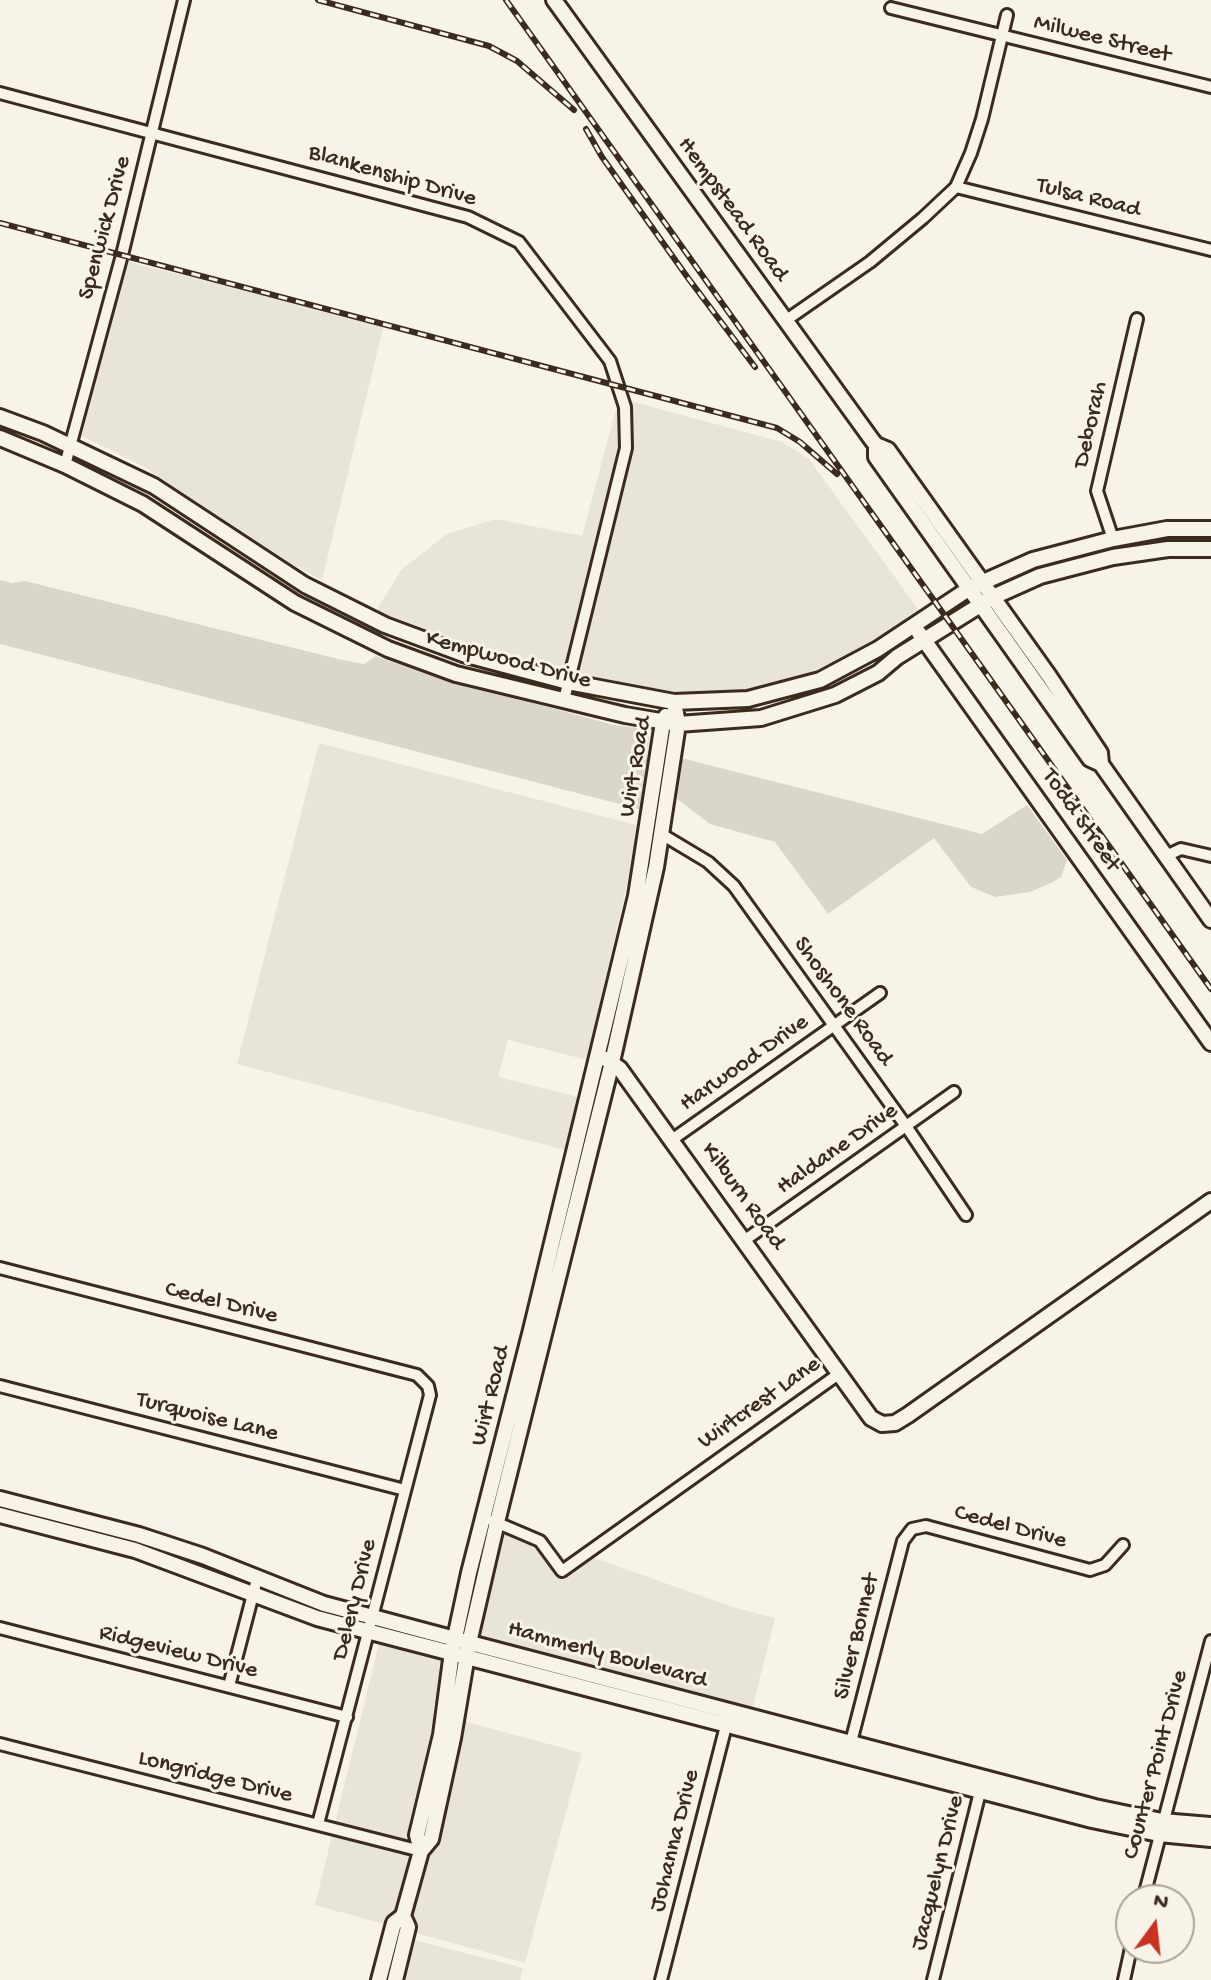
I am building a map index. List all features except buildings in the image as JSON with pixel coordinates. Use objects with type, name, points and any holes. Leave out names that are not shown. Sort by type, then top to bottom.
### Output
[{"type":"main road","name":"Hempstead Road","points":[[554,0],[876,445],[876,457],[987,600],[1090,759],[1101,764],[1211,920]]},
{"type":"main road","name":"Kempwood Drive","points":[[0,417],[154,486],[305,585],[354,611],[463,654],[568,682],[674,702],[748,699],[820,680],[878,649],[976,585],[1033,560],[1113,539],[1167,529],[1211,529]]},
{"type":"main road","name":"Kempwood Drive","points":[[0,438],[65,465],[143,504],[253,578],[347,631],[456,674],[671,723],[761,718],[835,695],[878,673],[987,600],[1040,576],[1113,557],[1168,549],[1211,549]]},
{"type":"main road","name":"Todd Street","points":[[914,624],[1211,1043]]},
{"type":"main road","points":[[806,684],[813,703]]},
{"type":"main road","name":"Wirt Road","points":[[605,1059],[674,702]]},
{"type":"main road","name":"Wirt Road","points":[[379,1980],[394,1923],[403,1916],[421,1851],[417,1835],[491,1520],[663,835],[671,723]]},
{"type":"main road","name":"Kilburn Road","points":[[605,1059],[673,1139],[840,1373]]},
{"type":"main road","name":"Wirtcrest Lane","points":[[840,1373],[871,1418],[882,1424],[895,1423],[1211,1201]]},
{"type":"main road","name":"Hammerly Boulevard","points":[[0,1499],[113,1536],[317,1618],[370,1624],[982,1784],[1095,1807],[1161,1828],[1211,1839]]},
{"type":"main road","name":"Hammerly Boulevard","points":[[0,1515],[203,1556],[370,1624]]},
{"type":"main road","name":"Hammerly Boulevard","points":[[1161,1828],[1211,1825]]},
{"type":"main road","name":"Wirt Road","points":[[395,1980],[408,1927],[403,1916]]},
{"type":"street","name":"Spenwick Drive","points":[[65,465],[122,255],[184,0]]},
{"type":"street","name":"Milwee Street","points":[[891,8],[1211,87]]},
{"type":"street","points":[[785,321],[870,262],[956,187],[982,119],[1007,15]]},
{"type":"street","name":"Blankenship Drive","points":[[0,93],[468,217],[519,242],[610,361],[625,407],[626,448],[564,700]]},
{"type":"street","name":"Tulsa Road","points":[[956,187],[1211,250]]},
{"type":"street","name":"Deborah","points":[[1113,539],[1097,491],[1137,319]]},
{"type":"street","name":"Shoshone Road","points":[[663,835],[708,862],[734,886],[966,1215]]},
{"type":"street","points":[[1166,856],[1181,849],[1211,856]]},
{"type":"street","name":"Harwood Drive","points":[[673,1139],[880,993]]},
{"type":"street","name":"Haldane Drive","points":[[745,1240],[954,1092]]},
{"type":"street","name":"Cedel Drive","points":[[0,1268],[417,1375],[428,1386]]},
{"type":"street","name":"Wirtcrest Lane","points":[[491,1520],[540,1541],[562,1571],[840,1373]]},
{"type":"street","name":"Turquoise Lane","points":[[0,1386],[405,1490]]},
{"type":"street","name":"Delery Drive","points":[[318,1824],[430,1395],[428,1386]]},
{"type":"street","name":"Cedel Drive","points":[[912,1529],[926,1526],[1090,1570],[1105,1565],[1123,1545]]},
{"type":"street","name":"Silver Bonnet","points":[[850,1749],[903,1541],[912,1529]]},
{"type":"street","points":[[229,1686],[257,1579]]},
{"type":"street","name":"Ridgeview Drive","points":[[0,1628],[347,1717]]},
{"type":"street","name":"Counter Point Drive","points":[[1147,1884],[1207,1672],[1211,1641]]},
{"type":"street","name":"Johanna Drive","points":[[661,1980],[728,1718]]},
{"type":"street","name":"Longridge Drive","points":[[0,1744],[421,1851]]},
{"type":"street","name":"Jacquelyn Drive","points":[[933,1980],[982,1784]]},
{"type":"shaded area","points":[[124,261],[384,324],[322,580],[288,562],[144,467],[82,436]]},
{"type":"shaded area","points":[[619,398],[782,442],[809,459],[918,609],[894,628],[841,659],[807,674],[733,695],[671,694],[540,667],[462,646],[375,613],[401,570],[447,534],[496,519],[582,536]]},
{"type":"shaded area","points":[[0,580],[12,583],[25,581],[342,660],[364,664],[376,656],[439,678],[614,725],[645,729],[649,737],[643,810],[0,644]]},
{"type":"shaded area","points":[[319,743],[640,826],[587,1060],[508,1040],[498,1077],[578,1097],[565,1150],[237,1064]]},
{"type":"shaded area","points":[[681,758],[982,834],[1027,805],[1067,860],[1061,877],[1053,882],[1030,892],[995,897],[971,887],[934,838],[828,914],[775,842],[710,824],[677,799]]},
{"type":"shaded area","points":[[504,1531],[524,1537],[541,1549],[560,1579],[591,1557],[736,1608],[775,1618],[752,1710],[481,1637]]},
{"type":"shaded area","points":[[379,1643],[443,1659],[433,1713],[582,1753],[525,1963],[315,1905]]},
{"type":"shaded area","points":[[410,1939],[523,1968],[520,1980],[400,1980]]},
{"type":"railway","points":[[318,0],[489,46],[517,61],[574,110]]},
{"type":"railway","points":[[506,0],[1211,989]]},
{"type":"railway","points":[[586,129],[602,157],[755,367]]},
{"type":"railway","points":[[0,223],[777,428],[800,442],[837,474]]}]
